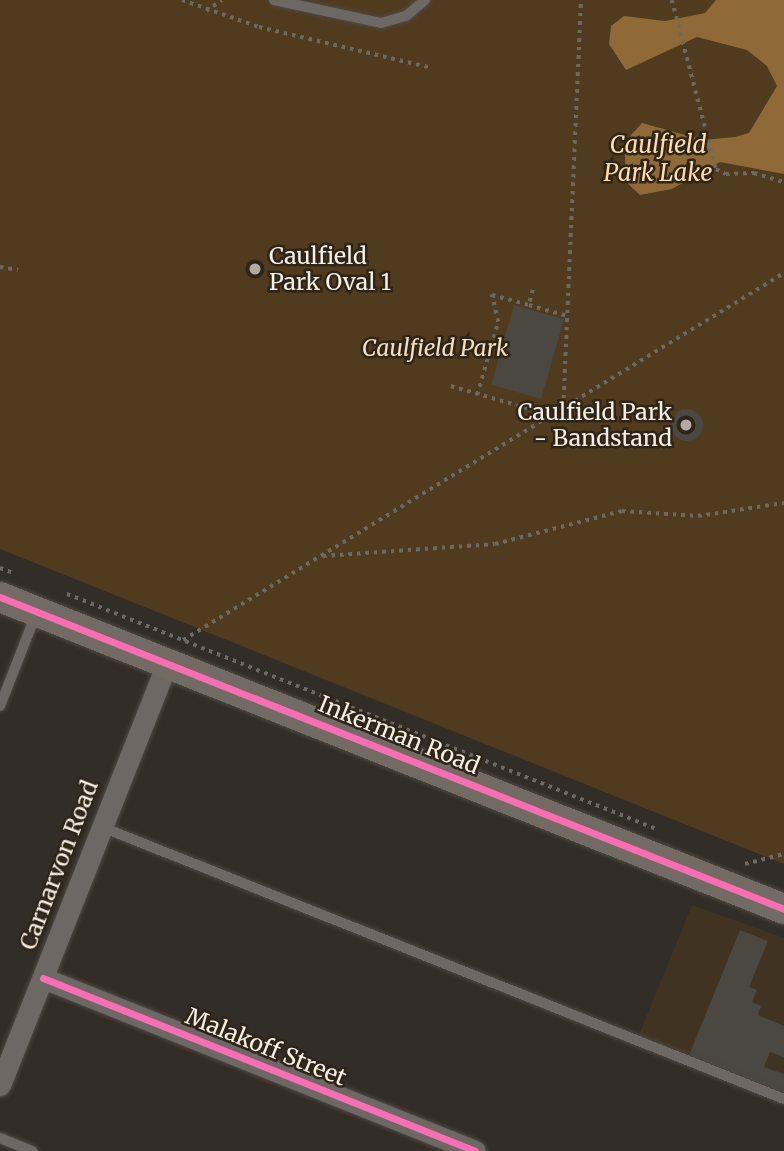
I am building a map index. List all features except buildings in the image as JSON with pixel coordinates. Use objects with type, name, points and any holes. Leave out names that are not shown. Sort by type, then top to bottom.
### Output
[{"type":"street","name":"Inkerman Road","points":[[0,597],[37,611],[175,652],[784,909]]},
{"type":"street","name":"Carnarvon Road","points":[[0,1085],[102,827],[175,652]]},
{"type":"street","name":"Malakoff Street","points":[[43,978],[475,1151]]},
{"type":"lane","points":[[274,0],[381,23],[405,16],[425,0]]},
{"type":"lane","points":[[0,706],[37,611]]},
{"type":"lane","points":[[102,827],[784,1099]]},
{"type":"lane","points":[[0,1138],[33,1151]]},
{"type":"path","points":[[182,0],[206,11],[399,64],[432,68]]},
{"type":"path","points":[[206,11],[222,0]]},
{"type":"path","points":[[564,408],[582,0]]},
{"type":"path","points":[[672,0],[716,169],[754,173],[784,182]]},
{"type":"path","points":[[0,267],[18,270]]},
{"type":"path","points":[[175,652],[320,556],[784,273]]},
{"type":"path","points":[[529,305],[533,290]]},
{"type":"path","points":[[477,395],[498,322],[492,295],[567,316]]},
{"type":"path","points":[[451,386],[552,415]]},
{"type":"path","points":[[320,556],[495,544],[622,511],[698,516],[784,503]]},
{"type":"path","points":[[0,568],[24,577]]},
{"type":"path","points":[[61,592],[175,652],[669,834]]},
{"type":"path","points":[[745,864],[784,854]]},
{"type":"path","points":[[733,859],[758,869]]},
{"type":"shaded area","points":[[692,905],[784,938],[784,1096],[638,1037]]},
{"type":"green space","name":"Caulfield Park","points":[[0,0],[784,0],[784,864],[0,549]]},
{"type":"water","name":"Caulfield Park Lake","points":[[716,0],[784,0],[784,174],[720,162],[672,189],[640,195],[626,182],[625,154],[631,135],[642,123],[703,140],[735,137],[749,133],[777,86],[767,66],[747,50],[697,37],[626,70],[609,44],[611,26],[624,16],[665,21],[705,13]]},
{"type":"cycle path","points":[[0,597],[784,909]]},
{"type":"cycle path","points":[[43,978],[475,1151]]},
{"type":"place","name":"Caulfield Park Oval 1","points":[[255,269]]},
{"type":"place","name":"Caulfield Park - Bandstand","points":[[686,425]]}]
